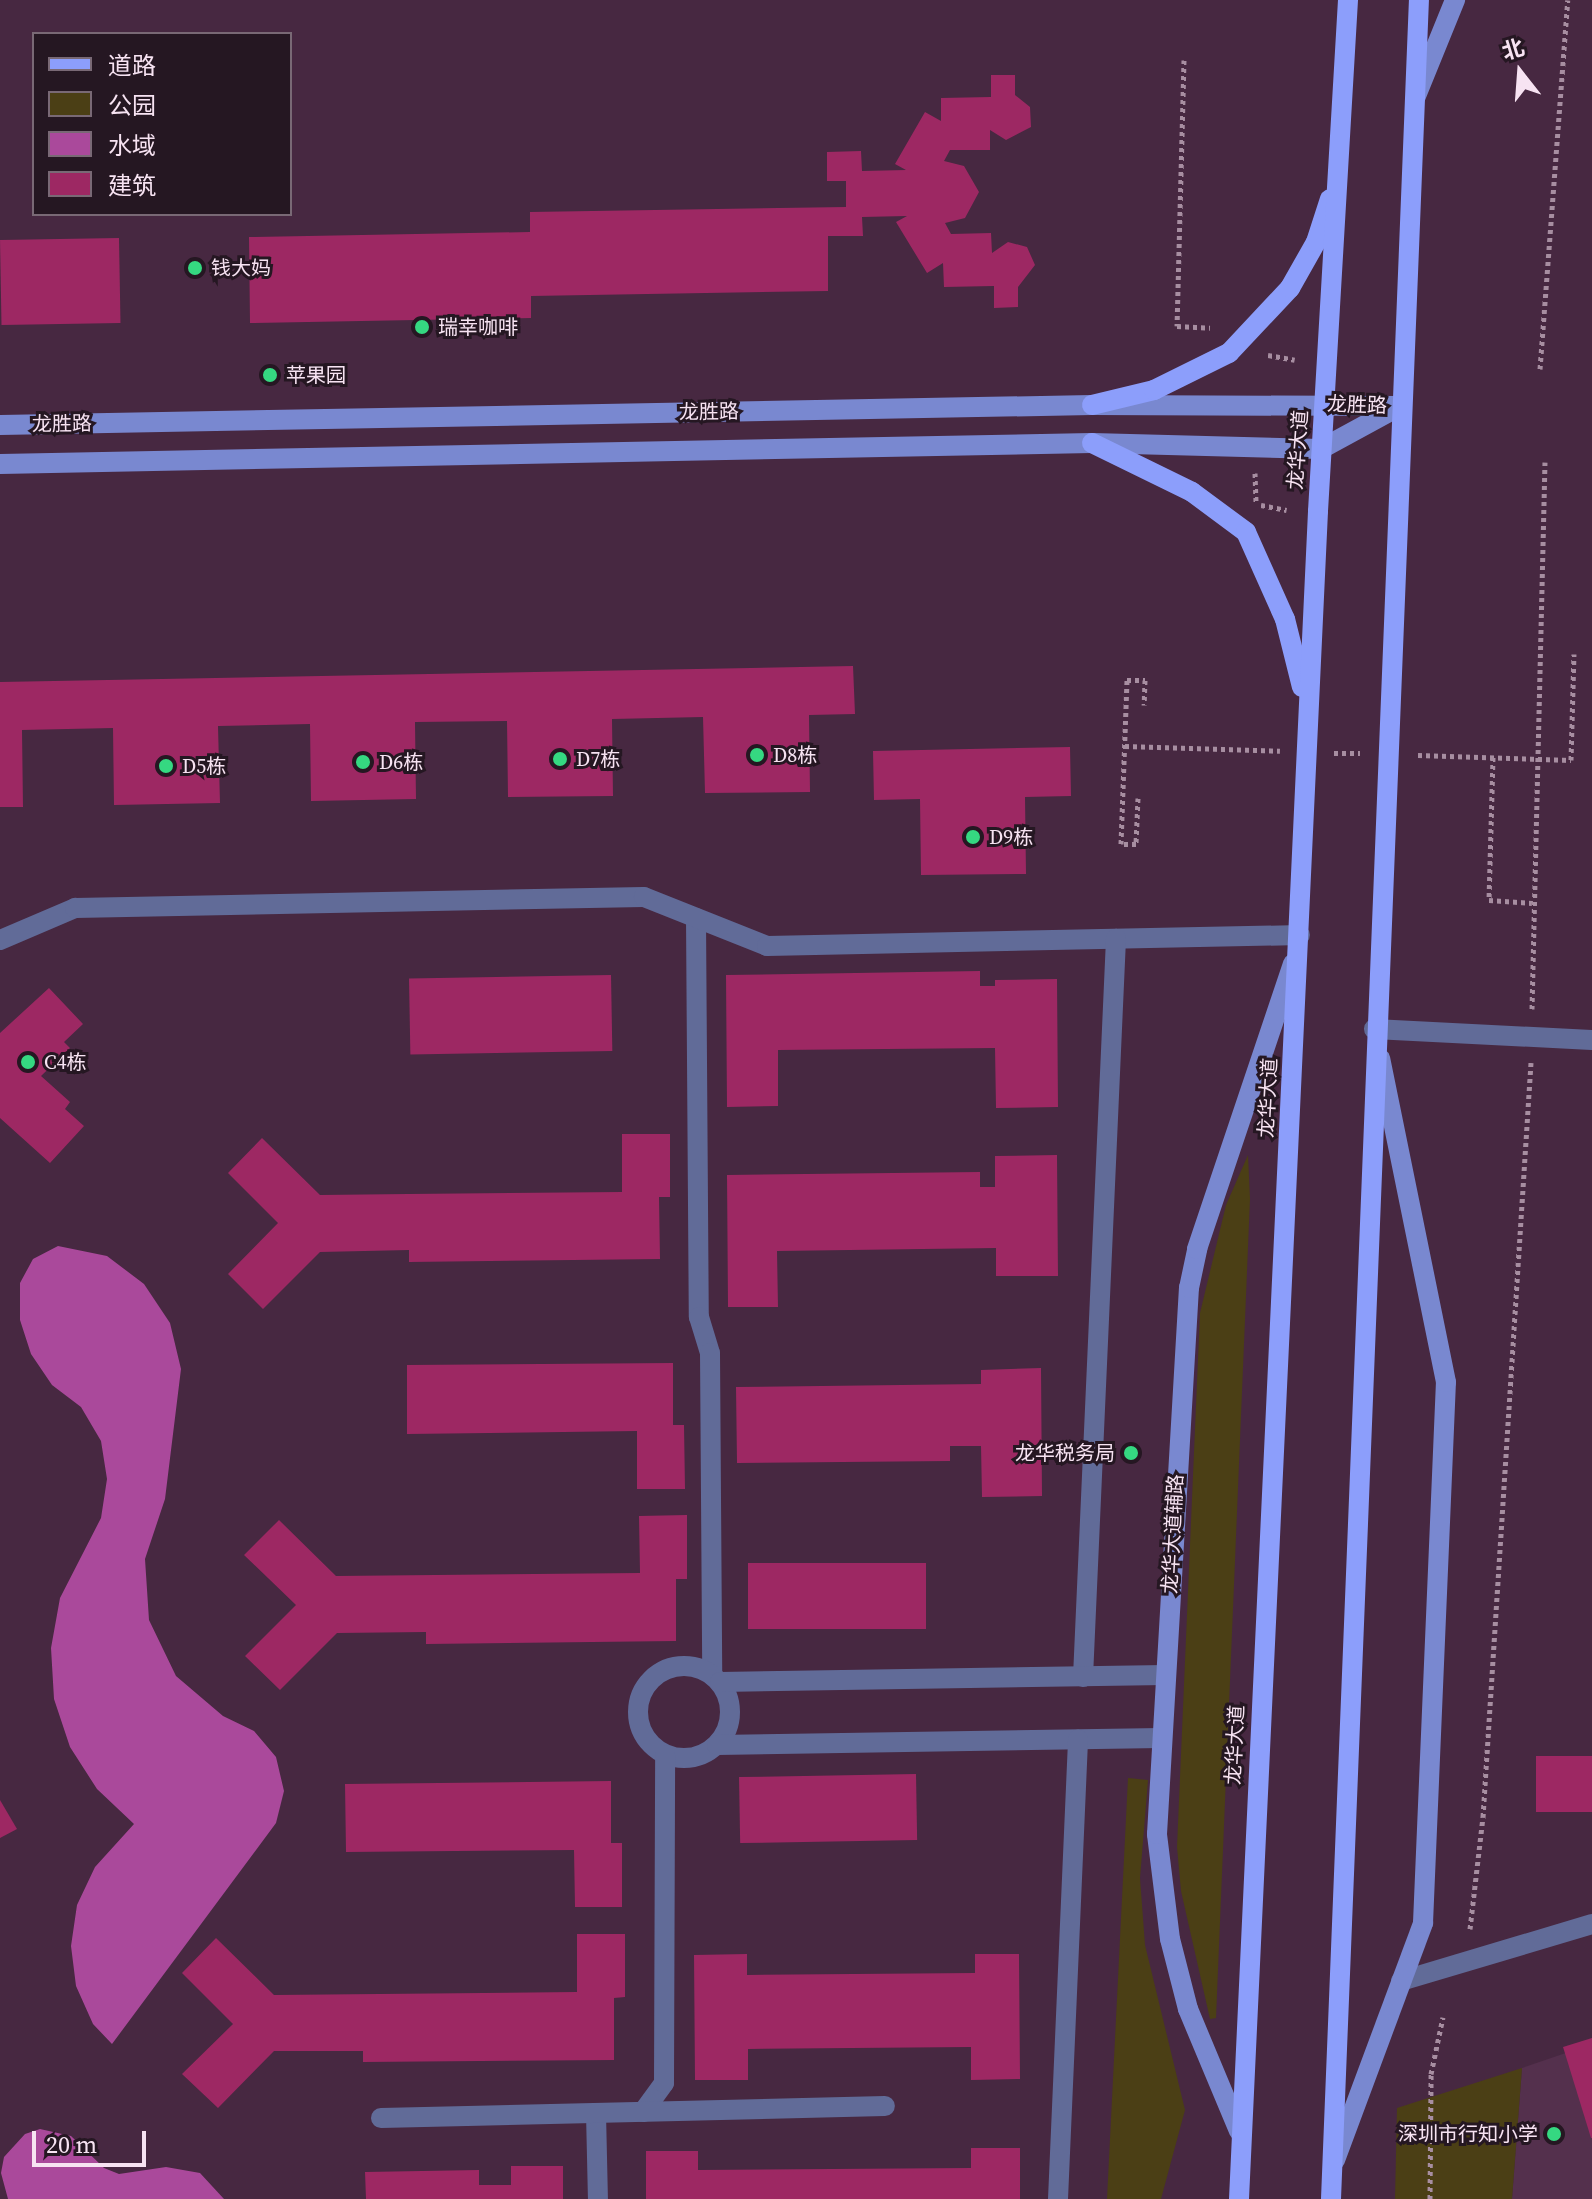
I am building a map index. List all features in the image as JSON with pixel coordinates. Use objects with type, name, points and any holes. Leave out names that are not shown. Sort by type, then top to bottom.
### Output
[{"type":"main road","name":"龙华大道","points":[[1237,2195],[1300,938],[1321,449],[1348,0]]},
{"type":"main road","points":[[1331,2199],[1374,1029],[1419,0]]},
{"type":"main road","points":[[1413,103],[1455,0]]},
{"type":"main road","points":[[1092,405],[1154,390],[1229,353],[1290,288],[1316,242],[1339,172]]},
{"type":"main road","name":"龙胜路","points":[[0,425],[1092,405],[1326,403],[1400,406]]},
{"type":"main road","name":"龙胜路","points":[[0,464],[1092,443],[1321,449],[1400,406]]},
{"type":"main road","points":[[1092,443],[1192,492],[1246,532],[1285,619],[1309,719]]},
{"type":"main road","name":"龙华大道辅路","points":[[1239,2131],[1188,2009],[1170,1939],[1157,1834],[1161,1738],[1189,1288],[1197,1249],[1300,938]]},
{"type":"main road","points":[[1331,2171],[1423,1923],[1446,1382],[1374,1029]]},
{"type":"street","points":[[0,940],[75,908],[644,897],[767,946],[1300,938]]},
{"type":"street","points":[[696,918],[699,1317],[710,1353],[716,1678],[731,1714],[717,1745]]},
{"type":"street","points":[[1083,1677],[1116,939]]},
{"type":"street","points":[[1374,1029],[1592,1040]]},
{"type":"street","points":[[1161,1738],[717,1745],[692,1758],[665,1755],[644,1736],[637,1708],[648,1682],[672,1667],[686,1665],[716,1678],[1165,1675]]},
{"type":"street","points":[[1058,2199],[1078,1739]]},
{"type":"street","points":[[643,2112],[664,2083],[665,1755]]},
{"type":"street","points":[[1401,1981],[1592,1924]]},
{"type":"street","points":[[381,2118],[885,2106]]},
{"type":"street","points":[[596,2113],[598,2199]]},
{"type":"path","points":[[1540,369],[1568,0]]},
{"type":"path","points":[[1184,60],[1177,326],[1218,329]]},
{"type":"path","points":[[1260,364],[1261,353],[1295,360]]},
{"type":"path","points":[[1532,1013],[1532,903],[1545,462]]},
{"type":"path","points":[[1255,468],[1256,504]]},
{"type":"path","points":[[1532,903],[1489,900],[1493,757],[1571,760],[1574,654]]},
{"type":"path","points":[[1138,798],[1136,844],[1121,844],[1127,680],[1145,680],[1144,705]]},
{"type":"path","points":[[1470,1929],[1483,1817],[1531,1062]]},
{"type":"path","points":[[1430,2199],[1431,2074],[1443,2017]]},
{"type":"shaded area","name":"深圳市行知小学","points":[[1592,2044],[1592,2199],[1512,2199],[1522,2068]]},
{"type":"green space","points":[[1248,1155],[1250,1199],[1216,2018],[1210,2019],[1181,1891],[1177,1847],[1200,1313],[1226,1205]]},
{"type":"green space","points":[[1128,1778],[1148,1780],[1140,1878],[1145,1945],[1185,2110],[1161,2199],[1107,2199]]},
{"type":"green space","points":[[1522,2068],[1512,2199],[1395,2199],[1397,2108]]},
{"type":"water","points":[[58,1246],[107,1256],[144,1284],[170,1323],[181,1369],[165,1499],[145,1559],[149,1620],[176,1676],[223,1716],[254,1731],[276,1757],[284,1791],[276,1823],[112,2044],[93,2024],[76,1986],[71,1946],[77,1905],[95,1867],[134,1824],[97,1789],[70,1747],[54,1699],[51,1648],[60,1598],[101,1518],[107,1479],[101,1441],[81,1407],[52,1385],[31,1354],[20,1320],[20,1283],[33,1259]]},
{"type":"water","points":[[40,2129],[71,2136],[104,2168],[119,2174],[166,2167],[200,2173],[224,2199],[8,2199],[1,2173],[4,2157],[25,2134]]},
{"type":"building","points":[[991,75],[1015,75],[1015,95],[1030,107],[1031,127],[1006,140],[990,130],[990,150],[950,150],[944,161],[964,166],[979,192],[965,218],[945,223],[951,234],[991,233],[992,253],[1008,242],[1027,247],[1035,265],[1018,287],[1018,307],[994,308],[994,286],[944,287],[943,263],[927,273],[896,222],[907,216],[862,217],[863,236],[828,236],[828,291],[531,296],[531,318],[250,323],[249,237],[530,232],[530,212],[846,207],[846,181],[827,181],[827,152],[861,151],[862,171],[906,170],[895,164],[925,112],[941,121],[941,98],[991,97]]},
{"type":"building","points":[[119,238],[120,323],[2,325],[0,240]]},
{"type":"building","points":[[853,666],[855,714],[809,715],[810,792],[705,793],[703,717],[612,719],[613,796],[508,797],[507,721],[415,722],[416,799],[311,801],[310,724],[218,726],[220,803],[114,805],[113,728],[22,730],[23,807],[0,807],[0,682]]},
{"type":"building","name":"D9栋","points":[[1070,747],[1071,796],[1025,797],[1026,874],[921,875],[920,799],[874,800],[873,751]]},
{"type":"building","points":[[980,971],[980,986],[995,986],[995,980],[1057,979],[1058,1107],[996,1108],[995,1048],[778,1050],[778,1106],[727,1107],[726,975]]},
{"type":"building","points":[[611,975],[612,1051],[410,1055],[409,979]]},
{"type":"building","name":"C4栋","points":[[49,988],[83,1024],[64,1042],[70,1048],[41,1076],[70,1102],[65,1109],[84,1126],[50,1163],[0,1118],[0,1033]]},
{"type":"building","points":[[622,1134],[670,1134],[670,1197],[659,1197],[660,1259],[409,1262],[409,1250],[320,1252],[263,1309],[228,1274],[278,1223],[228,1173],[262,1138],[320,1195],[622,1192]]},
{"type":"building","points":[[1057,1155],[1058,1276],[996,1276],[996,1248],[777,1251],[778,1307],[728,1307],[727,1175],[980,1172],[980,1187],[995,1187],[995,1156]]},
{"type":"building","points":[[673,1363],[673,1425],[684,1425],[685,1489],[637,1489],[637,1431],[407,1434],[407,1365]]},
{"type":"building","points":[[1041,1368],[1042,1496],[982,1497],[981,1446],[950,1446],[950,1461],[737,1463],[736,1387],[981,1384],[981,1370]]},
{"type":"building","points":[[687,1515],[687,1579],[676,1579],[676,1641],[426,1644],[426,1632],[337,1633],[280,1690],[245,1656],[296,1605],[244,1555],[279,1520],[336,1576],[640,1573],[639,1516]]},
{"type":"building","points":[[748,1563],[926,1563],[926,1629],[748,1629]]},
{"type":"building","points":[[1536,1756],[1592,1756],[1592,1812],[1536,1812]]},
{"type":"building","points":[[916,1774],[917,1840],[740,1843],[739,1777]]},
{"type":"building","points":[[611,1781],[611,1843],[622,1843],[622,1907],[575,1907],[574,1850],[346,1852],[345,1784]]},
{"type":"building","points":[[0,1800],[17,1829],[0,1838]]},
{"type":"building","points":[[577,1934],[625,1934],[625,1997],[614,1998],[614,2060],[363,2062],[363,2051],[274,2051],[218,2108],[182,2074],[233,2024],[182,1973],[216,1938],[274,1995],[577,1992]]},
{"type":"building","points":[[747,1954],[747,1975],[975,1973],[975,1954],[1019,1954],[1020,2079],[971,2080],[971,2047],[748,2049],[748,2080],[695,2080],[694,1955]]},
{"type":"building","points":[[1592,2038],[1592,2138],[1591,2138],[1563,2047]]},
{"type":"building","points":[[971,2148],[1020,2148],[1020,2199],[646,2199],[646,2151],[698,2151],[698,2170],[971,2168]]},
{"type":"building","points":[[511,2166],[563,2166],[563,2199],[366,2199],[365,2172],[479,2170],[479,2185],[511,2185]]},
{"type":"place","name":"钱大妈","points":[[195,268]]},
{"type":"place","name":"瑞幸咖啡","points":[[422,327]]},
{"type":"place","name":"苹果园","points":[[270,375]]},
{"type":"place","name":"D8栋","points":[[757,755]]},
{"type":"place","name":"D7栋","points":[[560,759]]},
{"type":"place","name":"D6栋","points":[[363,762]]},
{"type":"place","name":"D5栋","points":[[166,766]]},
{"type":"place","name":"D9栋","points":[[973,837]]},
{"type":"place","name":"C4栋","points":[[28,1062]]},
{"type":"place","name":"龙华税务局","points":[[1131,1453]]},
{"type":"place","name":"深圳市行知小学","points":[[1554,2134]]}]
